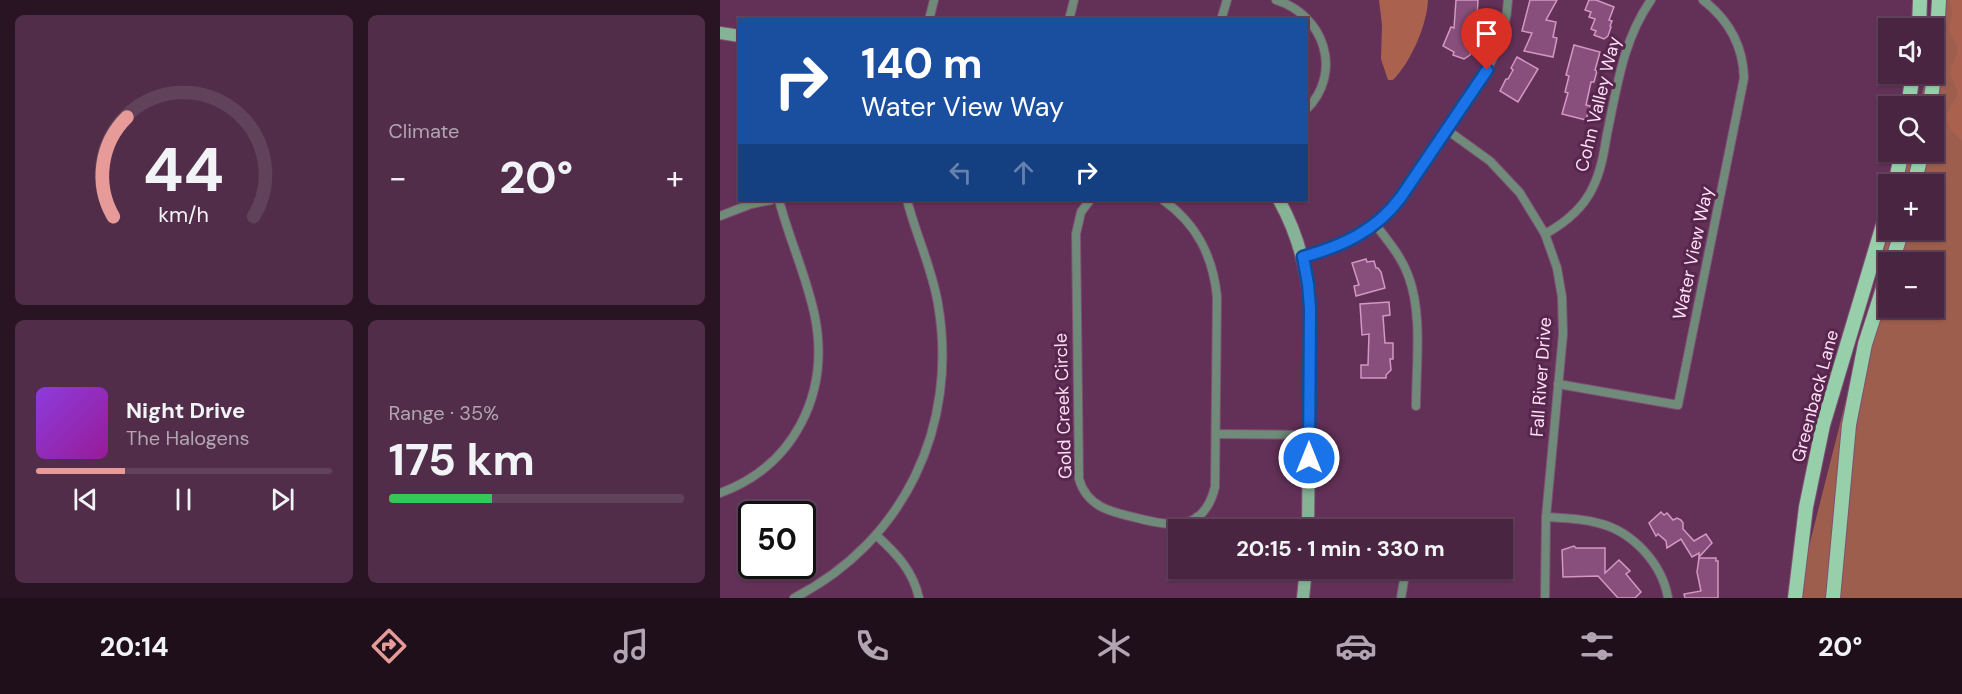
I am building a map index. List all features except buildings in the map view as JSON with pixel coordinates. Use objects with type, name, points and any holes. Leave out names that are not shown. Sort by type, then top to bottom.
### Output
[{"type":"main road","points":[[1919,18],[1920,0]]},
{"type":"main road","points":[[1931,96],[1939,0]]},
{"type":"main road","points":[[720,33],[738,36]]},
{"type":"main road","points":[[1279,201],[1296,236],[1308,284],[1310,308],[1308,519]]},
{"type":"main road","name":"Greenback Lane","points":[[1795,598],[1806,507],[1822,425],[1879,240]]},
{"type":"main road","name":"Greenback Lane","points":[[1833,598],[1849,425],[1865,344],[1878,304]]},
{"type":"main road","points":[[1303,598],[1305,579]]},
{"type":"street","points":[[930,18],[934,0]]},
{"type":"street","points":[[1070,18],[1074,0]]},
{"type":"street","points":[[1222,18],[1227,0]]},
{"type":"street","points":[[1276,0],[1298,10],[1307,18]]},
{"type":"street","points":[[1303,257],[1350,241],[1375,225],[1401,197],[1495,56],[1505,25],[1508,0]]},
{"type":"street","name":"Cohn Valley Way","points":[[1545,234],[1573,215],[1594,187],[1622,64],[1636,26],[1651,0]]},
{"type":"street","name":"Water View Way","points":[[1558,384],[1678,405],[1744,78],[1741,50],[1734,33],[1723,18],[1703,0]]},
{"type":"street","points":[[1308,19],[1316,30],[1324,49],[1326,63],[1317,96],[1308,107]]},
{"type":"street","name":"Fall River Drive","points":[[1447,130],[1506,176],[1526,202],[1545,234],[1557,268],[1562,297],[1563,334],[1546,517],[1545,598]]},
{"type":"street","points":[[720,216],[766,201]]},
{"type":"street","points":[[720,493],[745,483],[779,456],[801,426],[814,387],[818,355],[815,318],[779,201]]},
{"type":"street","points":[[794,598],[811,590],[841,568],[876,535],[903,500],[924,458],[933,432],[941,386],[943,357],[938,303],[931,272],[907,201]]},
{"type":"street","name":"Gold Creek Circle","points":[[1089,201],[1081,212],[1076,234],[1078,472],[1081,485],[1093,502],[1112,512],[1171,525],[1184,523],[1197,517]]},
{"type":"street","points":[[1164,201],[1192,226],[1206,248],[1216,280],[1215,487],[1211,502],[1197,517]]},
{"type":"street","points":[[1375,225],[1400,257],[1412,289],[1417,323],[1416,406]]},
{"type":"street","points":[[1849,340],[1865,344]]},
{"type":"street","points":[[1216,434],[1309,435]]},
{"type":"street","points":[[1546,517],[1597,522],[1628,537],[1639,546],[1656,567],[1663,580],[1668,598]]},
{"type":"street","points":[[876,535],[897,554],[908,569],[919,598]]},
{"type":"street","points":[[1401,598],[1404,579]]},
{"type":"shaded area","points":[[1379,0],[1428,0],[1425,21],[1417,43],[1393,80],[1388,80],[1381,59],[1382,25]]},
{"type":"shaded area","points":[[1938,0],[1962,0],[1962,598],[1800,598],[1801,578],[1878,274],[1878,318],[1944,318],[1944,252],[1883,252],[1886,240],[1944,240],[1944,174],[1902,174],[1906,162],[1944,162],[1944,96],[1922,96],[1924,84],[1944,84],[1944,18],[1937,18]]},
{"type":"shaded area","points":[[1950,0],[1962,0],[1962,140],[1951,129],[1946,115],[1958,93],[1951,75],[1951,67],[1958,52],[1949,31],[1952,13]]},
{"type":"route","points":[[1309,458],[1310,308],[1303,257],[1350,241],[1370,229],[1387,214],[1397,203],[1487,70]]}]
